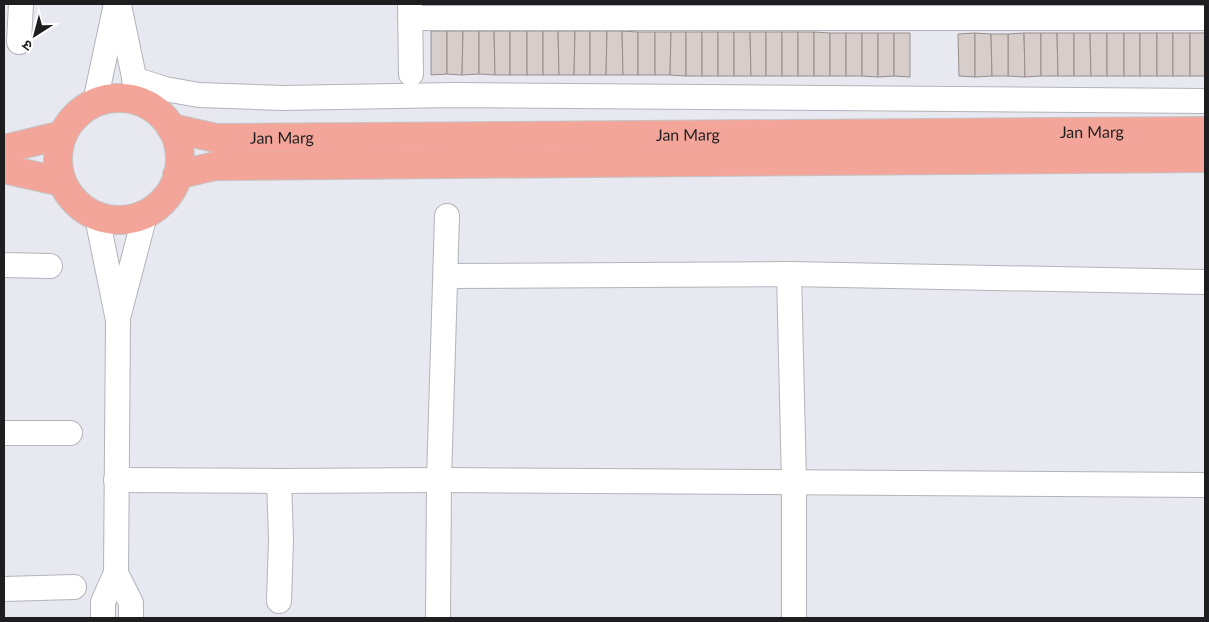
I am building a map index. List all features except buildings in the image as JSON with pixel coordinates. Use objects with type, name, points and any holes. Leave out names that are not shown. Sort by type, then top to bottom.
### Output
[{"type":"main road","points":[[136,90],[171,128],[180,157],[177,175],[173,188],[164,201],[145,215],[122,220],[97,216],[77,204],[62,182],[58,161],[62,135],[82,109],[96,102],[116,98],[136,90]]},
{"type":"main road","name":"Jan Marg","points":[[171,128],[216,138],[1205,131]]},
{"type":"main road","points":[[4,149],[62,135]]},
{"type":"main road","name":"Jan Marg","points":[[177,175],[216,166],[1205,158]]},
{"type":"main road","points":[[4,169],[62,182]]},
{"type":"street","points":[[19,42],[21,4]]},
{"type":"street","points":[[117,4],[136,90],[165,89],[199,95],[282,98],[464,95],[1205,101]]},
{"type":"street","points":[[96,102],[117,4]]},
{"type":"street","points":[[410,74],[410,11],[770,11],[1205,18]]},
{"type":"street","points":[[118,320],[145,215]]},
{"type":"street","points":[[97,216],[118,320],[116,572],[103,602],[103,618]]},
{"type":"street","points":[[438,618],[439,480],[447,216]]},
{"type":"street","points":[[4,265],[50,266]]},
{"type":"street","points":[[446,276],[789,274],[1205,282]]},
{"type":"street","points":[[789,274],[794,482],[794,618]]},
{"type":"street","points":[[4,433],[70,433]]},
{"type":"street","points":[[116,480],[1205,485]]},
{"type":"street","points":[[279,481],[281,539],[279,601]]},
{"type":"street","points":[[116,572],[131,603],[131,618]]},
{"type":"street","points":[[4,589],[74,587]]}]
